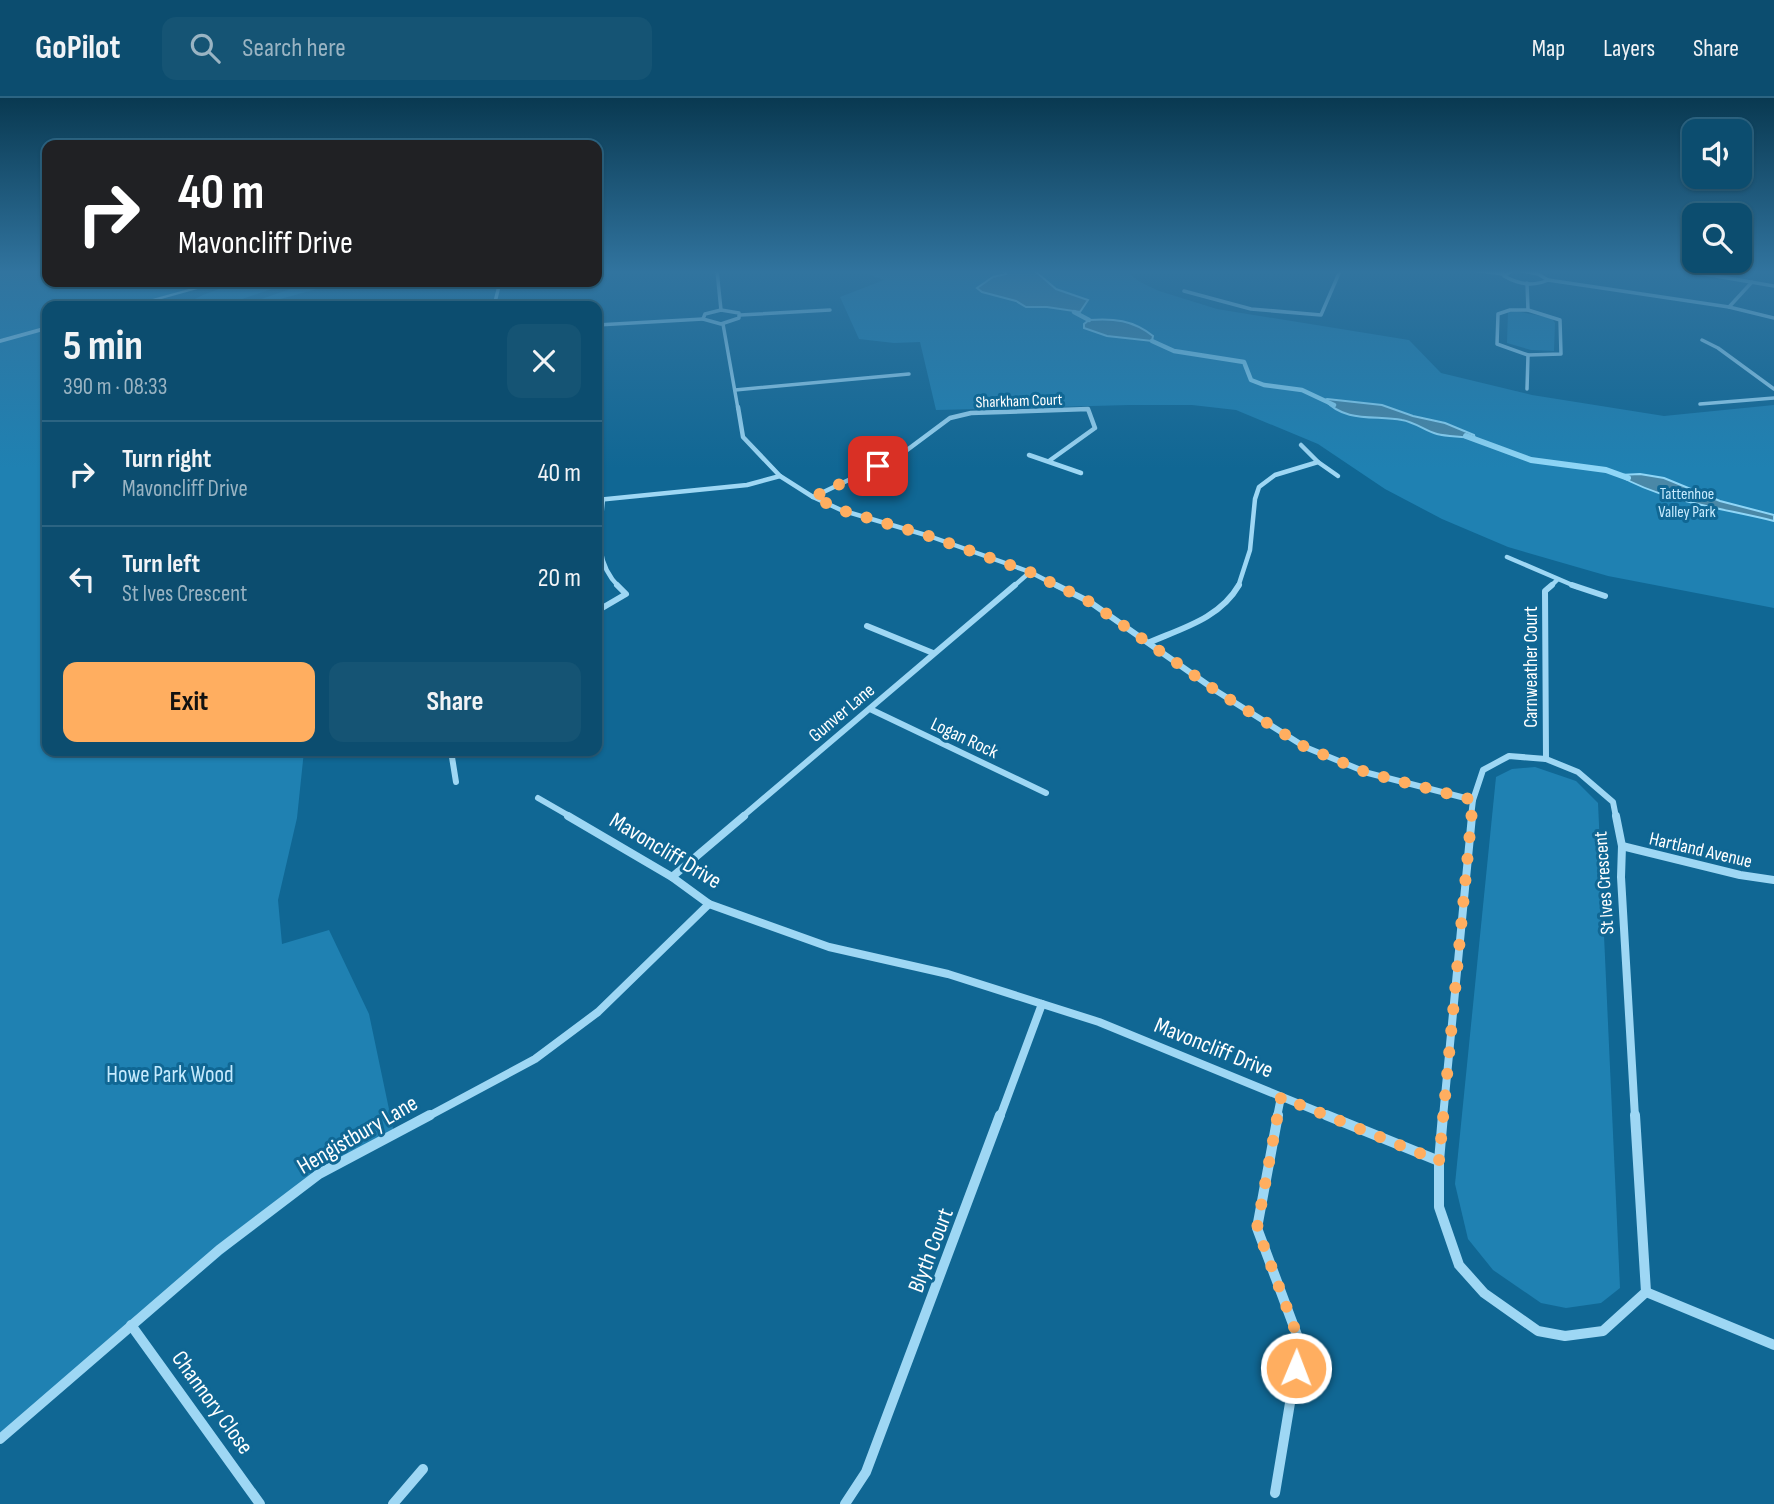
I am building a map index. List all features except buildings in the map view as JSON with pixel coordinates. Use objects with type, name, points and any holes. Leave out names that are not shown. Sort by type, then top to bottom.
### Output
[{"type":"street","points":[[725,337],[743,436],[780,476],[813,497],[841,510],[929,536],[1030,572],[1090,602],[1218,692],[1305,747],[1368,773],[1473,800]]},
{"type":"street","points":[[1497,337],[1497,344],[1528,355],[1561,354],[1560,337]]},
{"type":"street","points":[[1702,340],[1718,348],[1774,389]]},
{"type":"street","points":[[1527,389],[1528,355]]},
{"type":"street","points":[[735,390],[909,374]]},
{"type":"street","points":[[1700,404],[1774,398]]},
{"type":"street","name":"Sharkham Court","points":[[813,497],[899,456],[950,418],[971,414],[1088,409],[1095,428],[1049,461]]},
{"type":"street","points":[[1301,445],[1318,462],[1338,476]]},
{"type":"street","points":[[1029,455],[1081,473]]},
{"type":"street","points":[[1150,642],[1217,611],[1232,596],[1245,566],[1253,535],[1258,487],[1277,474],[1318,462]]},
{"type":"street","points":[[602,500],[747,485],[780,476]]},
{"type":"street","points":[[1507,557],[1557,580],[1605,596]]},
{"type":"street","points":[[602,565],[608,577],[626,594],[602,608]]},
{"type":"street","name":"Gunver Lane","points":[[672,877],[1030,572]]},
{"type":"street","name":"Carnweather Court","points":[[1546,759],[1545,591],[1557,580]]},
{"type":"street","points":[[867,626],[933,653]]},
{"type":"street","name":"Logan Rock","points":[[870,709],[1046,793]]},
{"type":"street","points":[[452,756],[456,782]]},
{"type":"street","name":"St Ives Crescent","points":[[1439,1161],[1473,800],[1483,770],[1509,756],[1546,759],[1578,772],[1613,802],[1622,846],[1621,877],[1646,1292]]},
{"type":"street","name":"Mavoncliff Drive","points":[[538,797],[672,877],[709,904],[828,947],[948,974],[1099,1022],[1439,1161]]},
{"type":"street","name":"Hartland Avenue","points":[[1622,846],[1740,875],[1774,880]]},
{"type":"street","name":"Hengistbury Lane","points":[[0,1439],[219,1250],[318,1174],[535,1059],[598,1012],[709,904]]},
{"type":"street","name":"Blyth Court","points":[[845,1504],[866,1472],[1042,1004]]},
{"type":"street","points":[[1275,1493],[1300,1343],[1257,1228],[1281,1097]]},
{"type":"street","points":[[1439,1161],[1439,1207],[1459,1265],[1484,1293],[1538,1331],[1565,1336],[1603,1331],[1646,1292],[1774,1345]]},
{"type":"street","name":"Channory Close","points":[[131,1325],[260,1504]]},
{"type":"street","points":[[393,1504],[423,1469]]},
{"type":"green space","name":"Howe Park Wood","points":[[16,337],[42,337],[42,756],[303,756],[297,818],[278,900],[282,944],[329,930],[369,1014],[394,1133],[319,1174],[0,1439],[0,341]]},
{"type":"green space","name":"Tattenhoe Valley Park","points":[[858,337],[1388,337],[1409,340],[1441,373],[1532,395],[1664,416],[1774,405],[1774,608],[1608,576],[1508,547],[1442,519],[1385,489],[1318,444],[1236,410],[1192,405],[1129,405],[936,410],[920,342],[894,343],[859,339]]},
{"type":"green space","points":[[1507,337],[1555,337],[1554,351],[1531,350],[1507,343]]},
{"type":"green space","points":[[1535,767],[1576,781],[1598,803],[1620,1288],[1601,1303],[1566,1308],[1541,1303],[1493,1270],[1468,1239],[1455,1184],[1496,777],[1512,769]]},
{"type":"shaded area","points":[[1113,337],[1153,337],[1152,341]]},
{"type":"shaded area","points":[[1325,400],[1382,405],[1445,423],[1474,435],[1475,439],[1437,434],[1402,420],[1351,415],[1333,407]]},
{"type":"shaded area","points":[[1640,474],[1664,478],[1720,501],[1774,515],[1774,521],[1674,498],[1618,475]]},
{"type":"waterway","points":[[1152,341],[1174,351],[1244,362],[1251,380],[1264,385],[1302,390],[1334,405]]},
{"type":"waterway","points":[[1466,436],[1531,460],[1606,470],[1628,478]]},
{"type":"route","points":[[878,466],[813,497],[841,510],[929,536],[1030,572],[1090,602],[1218,692],[1305,747],[1368,773],[1473,800],[1439,1161],[1281,1097],[1257,1228],[1300,1343],[1296,1368]]}]
